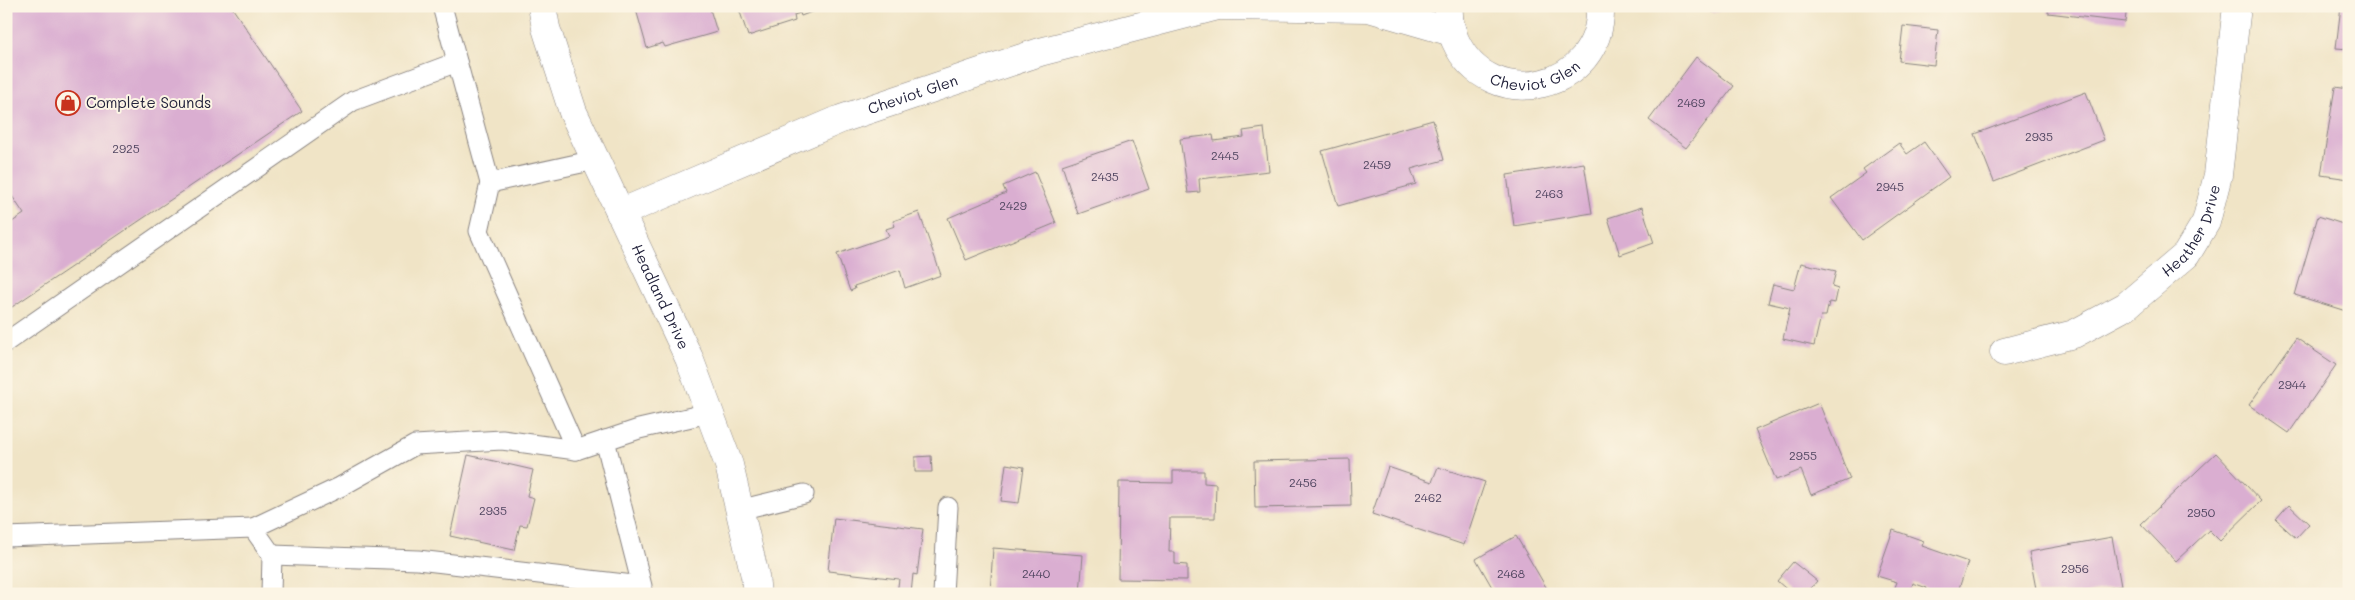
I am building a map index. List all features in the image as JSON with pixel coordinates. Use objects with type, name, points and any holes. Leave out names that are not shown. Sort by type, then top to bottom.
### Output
[{"type":"street","name":"Headland Drive","points":[[542,6],[546,28],[573,112],[689,358],[729,465],[755,576],[757,594]]},
{"type":"street","name":"Cheviot Glen","points":[[620,213],[841,119],[1040,52],[1220,6],[1369,8],[1450,19],[1460,50],[1472,65],[1488,77],[1506,85],[1526,87],[1564,75],[1580,63],[1595,38],[1600,6]]},
{"type":"street","name":"Heather Drive","points":[[2004,352],[2074,334],[2126,306],[2186,254],[2206,222],[2218,175],[2237,6]]},
{"type":"lane","points":[[442,6],[490,183],[479,231],[576,450]]},
{"type":"lane","points":[[6,342],[353,101],[457,62]]},
{"type":"lane","points":[[490,183],[595,160]]},
{"type":"lane","points":[[6,537],[254,528],[340,487],[415,445],[502,440],[576,450],[639,429],[709,413]]},
{"type":"lane","points":[[272,555],[418,560],[642,586],[604,440]]},
{"type":"lane","points":[[739,510],[804,494]]},
{"type":"lane","points":[[943,594],[948,507]]},
{"type":"lane","points":[[254,528],[272,555],[271,594]]},
{"type":"building","points":[[6,6],[231,6],[302,111],[6,311],[6,226],[24,214],[6,187]]},
{"type":"building","points":[[635,6],[709,6],[717,32],[665,47],[663,43],[647,48]]},
{"type":"building","points":[[738,6],[820,7],[801,16],[800,13],[794,15],[795,21],[748,36]]},
{"type":"building","points":[[1711,6],[1735,6],[1735,7],[1712,12]]},
{"type":"building","points":[[2049,6],[2127,6],[2125,22],[2048,13]]},
{"type":"building","points":[[2341,6],[2349,6],[2349,49],[2336,48]]},
{"type":"building","points":[[1903,26],[1938,30],[1934,65],[1899,61]]},
{"type":"building","points":[[1696,57],[1734,86],[1686,148],[1649,120]]},
{"type":"building","points":[[2335,87],[2349,89],[2349,179],[2321,175]]},
{"type":"building","points":[[2086,92],[2104,140],[1994,182],[1975,134]]},
{"type":"building","points":[[1433,120],[1444,160],[1411,169],[1416,184],[1338,206],[1322,151]]},
{"type":"building","points":[[1264,128],[1269,171],[1199,179],[1200,192],[1188,193],[1180,139],[1213,135],[1214,141],[1244,137],[1243,131]]},
{"type":"building","points":[[1132,141],[1149,189],[1078,214],[1062,165]]},
{"type":"building","points":[[1924,142],[1949,177],[1862,240],[1831,198],[1866,173],[1863,169],[1899,143],[1907,154]]},
{"type":"building","points":[[1584,163],[1592,213],[1514,226],[1507,175]]},
{"type":"building","points":[[1035,172],[1056,223],[966,260],[948,218],[1006,193],[1003,186]]},
{"type":"building","points":[[1642,207],[1654,243],[1620,255],[1608,218]]},
{"type":"building","points":[[919,212],[941,275],[905,288],[900,270],[854,286],[855,289],[850,291],[837,254],[889,236],[886,229],[895,226],[893,221]]},
{"type":"building","points":[[2318,216],[2349,226],[2349,312],[2295,295]]},
{"type":"building","points":[[1801,263],[1836,271],[1832,287],[1838,289],[1835,303],[1829,302],[1826,316],[1821,316],[1814,346],[1783,339],[1790,308],[1768,303],[1773,284],[1794,289]]},
{"type":"building","points":[[2296,338],[2336,365],[2289,433],[2249,405]]},
{"type":"building","points":[[1819,403],[1850,479],[1811,495],[1801,470],[1776,480],[1755,430]]},
{"type":"building","points":[[2216,453],[2261,501],[2220,541],[2209,530],[2176,561],[2141,524]]},
{"type":"building","points":[[468,455],[533,470],[527,496],[534,498],[527,526],[520,525],[514,550],[450,536]]},
{"type":"building","points":[[931,456],[932,472],[915,472],[915,457]]},
{"type":"building","points":[[1350,459],[1351,506],[1255,508],[1254,461]]},
{"type":"building","points":[[1006,464],[1024,467],[1019,503],[1001,501]]},
{"type":"building","points":[[1388,467],[1432,482],[1438,467],[1485,482],[1464,545],[1372,514]]},
{"type":"building","points":[[1173,471],[1204,471],[1204,483],[1216,484],[1215,518],[1170,518],[1169,552],[1175,552],[1175,564],[1187,565],[1187,580],[1118,579],[1119,482],[1173,483]]},
{"type":"building","points":[[2289,505],[2309,524],[2296,538],[2276,520]]},
{"type":"building","points":[[834,518],[923,529],[917,575],[913,574],[911,594],[897,594],[899,579],[828,571]]},
{"type":"building","points":[[1893,530],[1924,541],[1922,546],[1968,562],[1957,594],[1925,594],[1927,588],[1913,583],[1909,594],[1906,594],[1894,590],[1897,582],[1877,576]]},
{"type":"building","points":[[1516,536],[1550,594],[1488,594],[1487,592],[1493,589],[1476,559]]},
{"type":"building","points":[[2112,537],[2121,586],[2082,594],[2037,594],[2029,552]]},
{"type":"building","points":[[993,548],[1083,555],[1080,594],[990,594]]},
{"type":"building","points":[[1793,562],[1817,581],[1806,594],[1792,594],[1777,581]]},
{"type":"place","name":"Complete Sounds","points":[[68,103]]}]
